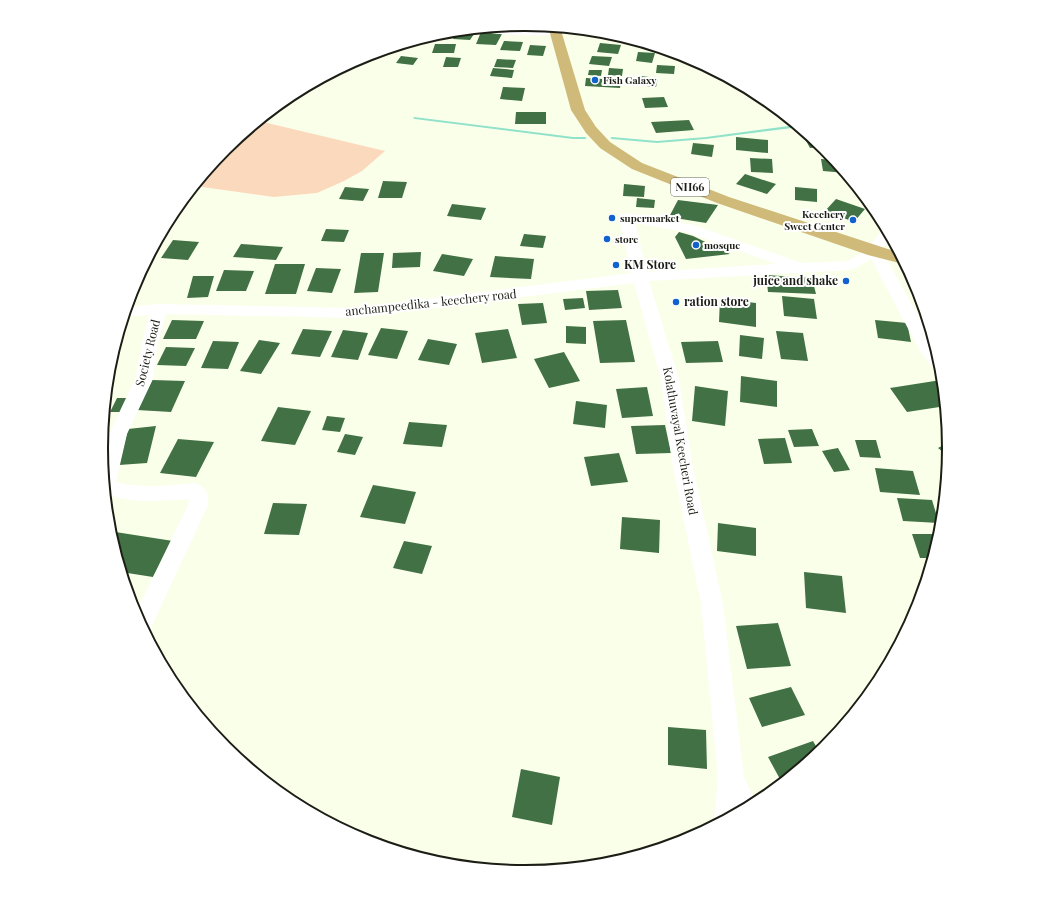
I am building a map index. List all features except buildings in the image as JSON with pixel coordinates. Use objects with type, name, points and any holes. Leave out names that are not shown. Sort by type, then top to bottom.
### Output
[{"type":"highway","name":"NH66","points":[[556,32],[578,110],[591,130],[605,145],[638,166],[723,200],[896,257]]},
{"type":"street","name":"Kolathuvayal Keecheri Road","points":[[728,813],[731,777],[712,604],[682,462],[670,378],[640,277],[626,217],[690,228],[801,268]]},
{"type":"street","points":[[640,277],[851,265],[874,251],[885,236]]},
{"type":"street","points":[[874,251],[932,356]]},
{"type":"street","name":"anchampeedika - keechery road","points":[[131,311],[159,309],[356,313],[640,277]]},
{"type":"street","name":"Society Road","points":[[109,471],[118,434],[144,379],[150,343],[159,309]]},
{"type":"street","points":[[110,488],[144,493],[195,491],[200,496],[198,505],[144,618]]},
{"type":"street","points":[[731,777],[743,804]]},
{"type":"shaded area","points":[[265,122],[385,151],[362,171],[317,193],[274,197],[200,187],[230,153]]},
{"type":"waterway","points":[[415,118],[573,138],[585,138]]},
{"type":"waterway","points":[[612,138],[657,142],[706,138],[792,127]]},
{"type":"place","name":"Fish Galaxy","points":[[595,80]]},
{"type":"place","name":"supermarket","points":[[612,218]]},
{"type":"place","name":"Keechery Sweet Center","points":[[853,220]]},
{"type":"place","name":"store","points":[[607,239]]},
{"type":"place","name":"mosque","points":[[696,245]]},
{"type":"place","name":"KM Store","points":[[616,265]]},
{"type":"place","name":"juice and shake","points":[[846,281]]},
{"type":"place","name":"ration store","points":[[676,302]]}]
